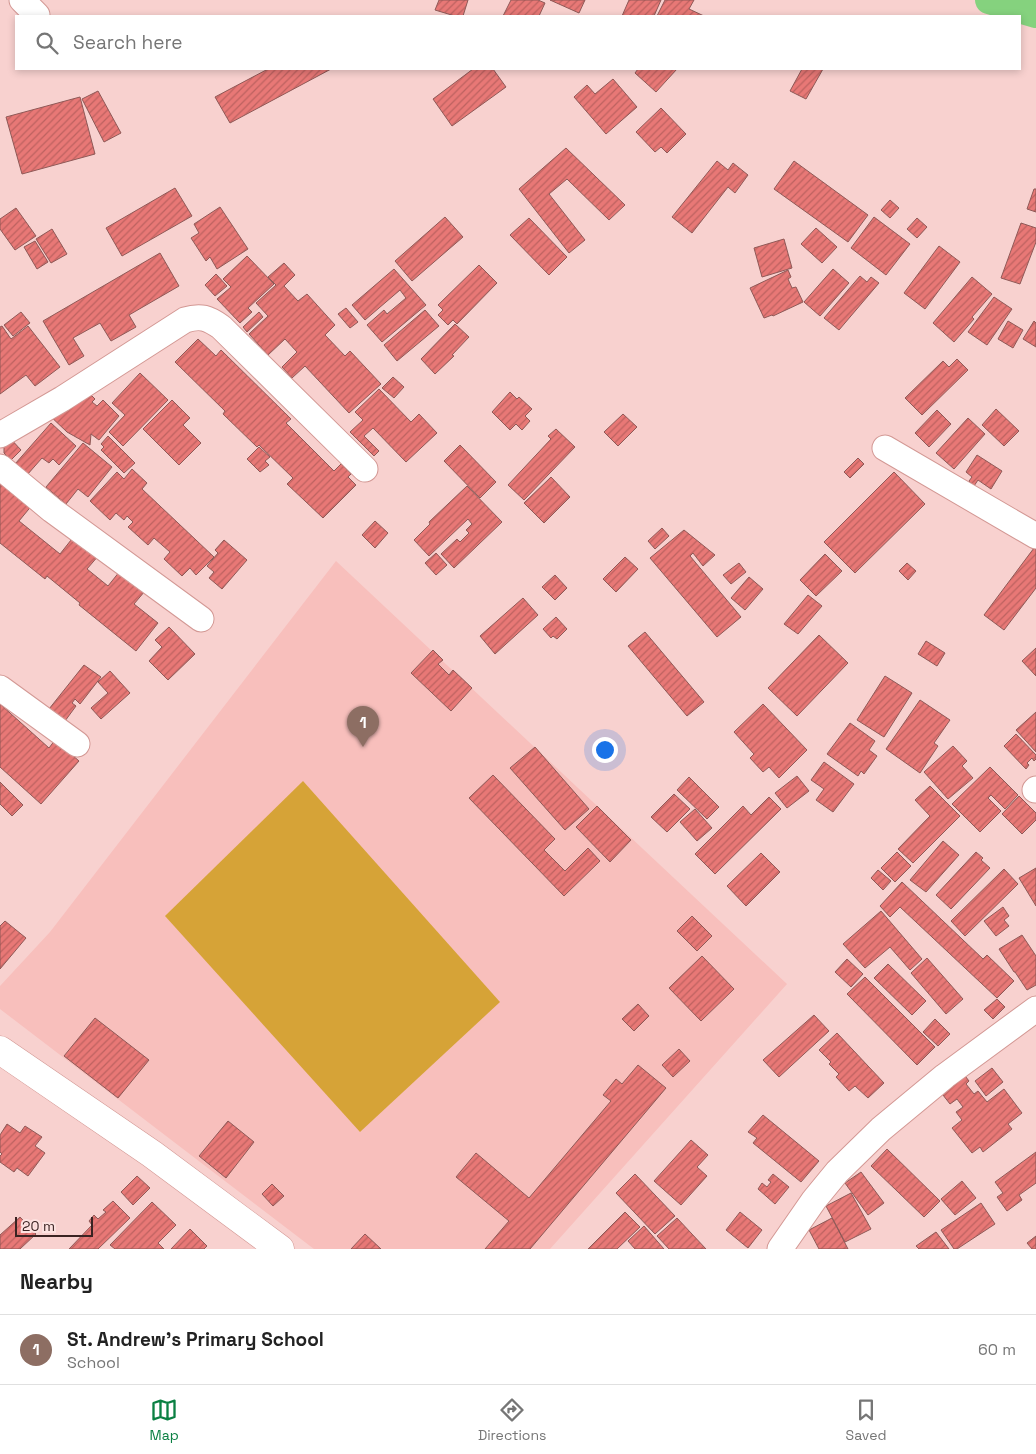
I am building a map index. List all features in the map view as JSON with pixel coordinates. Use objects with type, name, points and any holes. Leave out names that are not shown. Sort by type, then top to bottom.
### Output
[{"type":"street","points":[[0,435],[62,399],[185,320],[200,317],[211,320],[221,327],[364,469]]},
{"type":"street","points":[[885,448],[1036,536]]},
{"type":"street","points":[[0,468],[52,510],[201,619]]},
{"type":"street","points":[[0,688],[77,744]]},
{"type":"street","points":[[780,1249],[814,1200],[837,1172],[881,1129],[945,1076],[1036,1009]]},
{"type":"street","points":[[0,1050],[152,1154],[280,1249]]},
{"type":"shaded area","points":[[336,561],[787,984],[550,1249],[314,1249],[0,1009],[0,986],[50,932]]},
{"type":"shaded area","points":[[303,781],[500,1002],[360,1132],[165,916]]},
{"type":"building","points":[[439,0],[468,0],[463,15],[452,15],[435,10]]},
{"type":"building","points":[[511,0],[538,0],[545,3],[539,15],[504,15]]},
{"type":"building","points":[[550,0],[585,0],[579,13]]},
{"type":"building","points":[[629,0],[661,0],[654,15],[622,15]]},
{"type":"building","points":[[665,0],[694,0],[689,9],[702,15],[658,15]]},
{"type":"building","points":[[266,70],[329,70],[230,123],[215,97]]},
{"type":"building","points":[[472,70],[494,70],[506,87],[452,126],[433,99]]},
{"type":"building","points":[[637,70],[676,70],[656,92],[635,73]]},
{"type":"building","points":[[801,70],[822,70],[806,99],[790,91]]},
{"type":"building","points":[[613,79],[637,107],[606,134],[574,97],[587,85],[595,94]]},
{"type":"building","points":[[98,91],[121,133],[104,142],[82,99]]},
{"type":"building","points":[[80,97],[95,154],[22,174],[6,117]]},
{"type":"building","points":[[661,108],[686,134],[667,153],[661,147],[655,152],[636,132]]},
{"type":"building","points":[[566,148],[625,205],[609,220],[567,179],[549,194],[585,240],[569,253],[519,189]]},
{"type":"building","points":[[717,161],[728,170],[733,163],[748,175],[735,193],[728,187],[692,233],[672,217]]},
{"type":"building","points":[[794,161],[868,215],[848,242],[774,189]]},
{"type":"building","points":[[175,188],[192,216],[122,256],[106,228]]},
{"type":"building","points":[[1034,189],[1036,189],[1036,212],[1027,209]]},
{"type":"building","points":[[890,200],[899,208],[890,218],[881,210]]},
{"type":"building","points":[[220,207],[248,249],[217,269],[210,257],[206,261],[191,238],[199,233],[194,224]]},
{"type":"building","points":[[16,208],[36,236],[15,250],[0,229],[0,219]]},
{"type":"building","points":[[445,217],[463,237],[412,281],[395,261]]},
{"type":"building","points":[[874,217],[910,244],[886,275],[851,248]]},
{"type":"building","points":[[529,218],[567,257],[549,275],[510,235]]},
{"type":"building","points":[[917,218],[927,227],[917,238],[907,229]]},
{"type":"building","points":[[1021,223],[1036,228],[1036,242],[1020,284],[1001,278]]},
{"type":"building","points":[[816,228],[837,247],[822,263],[801,244]]},
{"type":"building","points":[[52,229],[67,254],[51,263],[36,239]]},
{"type":"building","points":[[784,239],[792,268],[762,277],[754,248]]},
{"type":"building","points":[[35,241],[48,262],[37,269],[24,247]]},
{"type":"building","points":[[939,246],[960,262],[925,309],[904,293]]},
{"type":"building","points":[[160,253],[179,286],[129,315],[136,327],[111,341],[100,323],[73,338],[84,356],[69,365],[43,321]]},
{"type":"building","points":[[247,256],[274,284],[248,308],[252,312],[240,323],[217,299],[231,287],[223,279]]},
{"type":"building","points":[[284,263],[295,275],[284,286],[298,301],[307,294],[335,325],[325,335],[345,356],[350,351],[381,384],[349,413],[305,366],[292,378],[282,367],[297,352],[285,339],[268,355],[249,334],[268,316],[256,303],[276,285],[268,277]]},
{"type":"building","points":[[479,265],[497,283],[457,324],[453,320],[448,325],[438,315],[443,310],[438,305]]},
{"type":"building","points":[[394,269],[426,305],[382,342],[367,325],[384,310],[387,314],[406,298],[400,290],[365,320],[352,305]]},
{"type":"building","points":[[833,269],[849,283],[820,316],[804,302]]},
{"type":"building","points":[[788,270],[791,277],[788,279],[792,288],[796,287],[803,302],[773,316],[764,318],[750,288]]},
{"type":"building","points":[[216,274],[227,286],[215,296],[205,285]]},
{"type":"building","points":[[860,276],[867,282],[871,277],[879,283],[839,330],[824,318]]},
{"type":"building","points":[[972,277],[992,294],[954,342],[933,323]]},
{"type":"building","points":[[994,297],[1012,309],[987,345],[968,332]]},
{"type":"building","points":[[346,308],[358,322],[350,328],[338,314]]},
{"type":"building","points":[[425,310],[439,326],[397,361],[384,345]]},
{"type":"building","points":[[21,312],[30,323],[13,336],[4,325]]},
{"type":"building","points":[[259,312],[263,317],[247,332],[243,327]]},
{"type":"building","points":[[1008,321],[1023,330],[1013,348],[998,339]]},
{"type":"building","points":[[1034,321],[1036,323],[1036,347],[1023,339]]},
{"type":"building","points":[[455,324],[469,337],[452,355],[454,356],[435,374],[421,359]]},
{"type":"building","points":[[2,326],[11,339],[28,326],[60,367],[35,386],[26,375],[0,394],[0,327]]},
{"type":"building","points":[[198,339],[216,356],[221,350],[291,419],[286,423],[334,471],[341,464],[351,474],[348,477],[356,485],[323,518],[287,484],[293,478],[223,414],[225,411],[175,362]]},
{"type":"building","points":[[957,359],[968,370],[922,415],[905,398],[943,361],[949,367]]},
{"type":"building","points":[[140,373],[168,400],[123,446],[109,432],[125,415],[112,403]]},
{"type":"building","points":[[393,377],[404,387],[394,398],[382,388]]},
{"type":"building","points":[[84,388],[95,399],[92,402],[97,406],[103,400],[119,416],[99,440],[91,434],[90,445],[67,432],[47,413]]},
{"type":"building","points":[[379,389],[411,422],[419,414],[437,433],[406,462],[373,428],[364,436],[379,451],[374,456],[350,432],[363,420],[355,412]]},
{"type":"building","points":[[510,392],[517,399],[519,397],[532,409],[525,416],[530,421],[522,430],[516,424],[510,430],[492,412]]},
{"type":"building","points":[[172,400],[190,418],[183,425],[201,443],[179,465],[143,429]]},
{"type":"building","points":[[996,409],[1019,431],[1004,446],[982,425]]},
{"type":"building","points":[[937,410],[951,424],[929,447],[915,433]]},
{"type":"building","points":[[623,414],[637,427],[618,446],[604,432]]},
{"type":"building","points":[[968,418],[985,434],[954,469],[936,453]]},
{"type":"building","points":[[51,423],[76,446],[59,465],[53,459],[49,463],[42,458],[27,475],[15,464]]},
{"type":"building","points":[[556,429],[575,447],[524,500],[508,485],[551,439],[548,436]]},
{"type":"building","points":[[108,436],[135,463],[124,473],[101,450],[104,447],[101,444]]},
{"type":"building","points":[[9,437],[21,450],[11,460],[4,453],[4,441]]},
{"type":"building","points":[[83,443],[112,467],[88,497],[78,489],[66,504],[46,487]]},
{"type":"building","points":[[460,445],[496,482],[480,498],[444,461]]},
{"type":"building","points":[[259,447],[270,457],[265,461],[269,465],[260,472],[247,459]]},
{"type":"building","points":[[977,455],[1002,471],[991,489],[978,480],[974,486],[969,481],[972,477],[966,472]]},
{"type":"building","points":[[858,458],[864,464],[850,478],[844,472]]},
{"type":"building","points":[[132,469],[147,483],[142,489],[214,557],[196,575],[190,568],[182,576],[164,559],[170,552],[154,538],[148,545],[128,527],[133,522],[127,516],[124,520],[116,513],[110,520],[90,501],[117,472],[124,479]]},
{"type":"building","points":[[894,472],[925,504],[855,573],[824,542]]},
{"type":"building","points":[[551,477],[570,497],[544,523],[524,503]]},
{"type":"building","points":[[3,480],[33,504],[19,521],[60,554],[75,535],[99,555],[87,569],[108,586],[120,571],[145,591],[134,604],[158,623],[136,651],[79,605],[80,603],[47,576],[45,579],[0,543],[0,484]]},
{"type":"building","points":[[467,486],[502,522],[454,568],[441,554],[457,539],[460,542],[469,533],[466,530],[472,524],[468,519],[429,556],[414,540],[430,524],[429,522]]},
{"type":"building","points":[[375,521],[388,533],[375,548],[362,535]]},
{"type":"building","points":[[662,528],[669,536],[655,549],[648,541]]},
{"type":"building","points":[[684,530],[715,555],[703,566],[693,553],[690,556],[741,617],[717,637],[650,558]]},
{"type":"building","points":[[224,540],[247,560],[222,589],[209,578],[214,572],[207,566],[218,553],[215,550]]},
{"type":"building","points":[[1034,548],[1036,550],[1036,588],[1004,630],[984,615]]},
{"type":"building","points":[[436,553],[447,565],[436,575],[425,563]]},
{"type":"building","points":[[825,554],[842,571],[816,596],[800,580]]},
{"type":"building","points":[[625,557],[638,569],[616,592],[603,579]]},
{"type":"building","points":[[739,563],[746,572],[731,584],[723,575]]},
{"type":"building","points":[[907,563],[916,571],[908,580],[899,571]]},
{"type":"building","points":[[555,575],[567,588],[555,600],[542,587]]},
{"type":"building","points":[[749,577],[763,589],[745,610],[731,598]]},
{"type":"building","points":[[808,595],[822,606],[798,634],[784,624]]},
{"type":"building","points":[[523,598],[538,615],[495,654],[480,636]]},
{"type":"building","points":[[556,617],[567,629],[557,639],[553,636],[551,638],[543,629]]},
{"type":"building","points":[[169,627],[195,654],[168,680],[149,661],[162,647],[155,640]]},
{"type":"building","points":[[645,632],[704,702],[687,716],[628,646]]},
{"type":"building","points":[[819,635],[848,663],[797,716],[768,688]]},
{"type":"building","points":[[926,641],[945,653],[937,666],[918,654]]},
{"type":"building","points":[[1036,648],[1036,676],[1022,661]]},
{"type":"building","points":[[433,650],[443,660],[438,664],[449,675],[453,670],[472,688],[451,711],[411,673]]},
{"type":"building","points":[[84,665],[101,677],[80,704],[75,699],[72,703],[76,706],[65,721],[49,709]]},
{"type":"building","points":[[110,671],[130,693],[101,719],[91,708],[108,693],[98,682]]},
{"type":"building","points":[[885,676],[912,693],[884,737],[857,720]]},
{"type":"building","points":[[920,700],[950,720],[934,743],[938,746],[920,773],[886,749]]},
{"type":"building","points":[[0,704],[49,748],[55,740],[79,761],[41,804],[0,767]]},
{"type":"building","points":[[763,704],[807,750],[779,778],[769,767],[763,772],[750,758],[754,754],[734,732]]},
{"type":"building","points":[[1036,712],[1036,752],[1016,730]]},
{"type":"building","points":[[850,723],[875,741],[869,750],[877,756],[864,774],[861,771],[858,776],[827,754]]},
{"type":"building","points":[[1016,734],[1036,755],[1034,761],[1032,758],[1027,763],[1029,765],[1026,769],[1004,746]]},
{"type":"building","points":[[953,746],[967,761],[962,766],[973,778],[948,799],[924,772]]},
{"type":"building","points":[[535,747],[589,809],[565,830],[510,768]]},
{"type":"building","points":[[824,762],[854,784],[833,812],[816,800],[824,789],[811,780]]},
{"type":"building","points":[[990,767],[1018,795],[1005,809],[991,795],[988,798],[1001,811],[980,832],[952,804]]},
{"type":"building","points":[[493,775],[555,839],[544,850],[565,871],[588,848],[600,861],[564,896],[469,798]]},
{"type":"building","points":[[797,776],[809,791],[787,808],[775,793]]},
{"type":"building","points":[[689,777],[719,807],[707,819],[677,790]]},
{"type":"building","points":[[0,782],[23,805],[12,816],[0,804]]},
{"type":"building","points":[[930,786],[960,816],[913,863],[898,849],[930,816],[915,800]]},
{"type":"building","points":[[674,794],[690,809],[667,832],[651,817]]},
{"type":"building","points":[[1019,796],[1036,813],[1036,820],[1022,834],[1002,814]]},
{"type":"building","points":[[769,797],[781,809],[715,874],[695,854],[743,806],[751,815]]},
{"type":"building","points":[[597,806],[631,840],[610,862],[576,827]]},
{"type":"building","points":[[695,809],[712,828],[697,841],[680,822]]},
{"type":"building","points":[[943,841],[959,855],[926,892],[910,880]]},
{"type":"building","points":[[897,852],[911,866],[895,882],[881,868]]},
{"type":"building","points":[[976,852],[983,858],[981,860],[990,868],[951,909],[936,895]]},
{"type":"building","points":[[761,853],[780,872],[746,906],[727,886]]},
{"type":"building","points":[[1036,868],[1036,906],[1019,878]]},
{"type":"building","points":[[1004,869],[1018,884],[965,936],[951,921]]},
{"type":"building","points":[[878,870],[891,881],[883,890],[871,878]]},
{"type":"building","points":[[902,882],[983,959],[987,955],[1014,981],[997,998],[900,907],[890,917],[880,906]]},
{"type":"building","points":[[1003,907],[1009,916],[1004,920],[1009,926],[996,936],[984,921]]},
{"type":"building","points":[[881,911],[922,959],[910,970],[890,947],[865,968],[843,944]]},
{"type":"building","points":[[692,916],[712,936],[697,951],[677,931]]},
{"type":"building","points":[[5,921],[26,938],[0,969],[0,926]]},
{"type":"building","points":[[1022,935],[1036,956],[1036,985],[1027,990],[999,949]]},
{"type":"building","points":[[702,956],[734,989],[701,1021],[669,988]]},
{"type":"building","points":[[927,958],[963,999],[946,1014],[911,973]]},
{"type":"building","points":[[847,959],[863,974],[851,987],[835,972]]},
{"type":"building","points":[[888,964],[926,1001],[912,1015],[874,978]]},
{"type":"building","points":[[865,977],[935,1047],[917,1065],[847,994]]},
{"type":"building","points":[[997,999],[1005,1007],[993,1019],[984,1010]]},
{"type":"building","points":[[638,1004],[649,1016],[634,1031],[622,1019]]},
{"type":"building","points":[[814,1015],[829,1031],[779,1077],[763,1060]]},
{"type":"building","points":[[95,1018],[149,1060],[118,1098],[64,1056]]},
{"type":"building","points":[[935,1019],[950,1034],[938,1046],[923,1032]]},
{"type":"building","points":[[837,1033],[884,1083],[868,1098],[855,1086],[849,1091],[836,1077],[839,1074],[829,1064],[831,1062],[819,1050]]},
{"type":"building","points":[[679,1049],[690,1061],[673,1077],[662,1065]]},
{"type":"building","points":[[638,1065],[666,1088],[530,1249],[485,1249],[509,1221],[456,1177],[476,1153],[529,1198],[611,1101],[603,1095],[616,1079],[622,1084]]},
{"type":"building","points":[[992,1068],[1003,1082],[986,1096],[975,1081]]},
{"type":"building","points":[[962,1072],[969,1081],[966,1084],[974,1094],[978,1091],[987,1102],[1004,1089],[1022,1113],[1008,1124],[1012,1129],[983,1152],[980,1147],[972,1153],[952,1128],[962,1120],[956,1112],[963,1107],[957,1099],[950,1104],[939,1090]]},
{"type":"building","points":[[763,1115],[819,1161],[801,1182],[753,1143],[757,1138],[748,1132]]},
{"type":"building","points":[[228,1121],[254,1142],[226,1178],[199,1156]]},
{"type":"building","points":[[7,1124],[20,1133],[25,1126],[42,1137],[35,1146],[45,1153],[28,1176],[17,1168],[14,1172],[0,1162],[2,1154],[0,1152],[0,1135]]},
{"type":"building","points":[[691,1140],[708,1155],[697,1167],[707,1176],[681,1205],[654,1181]]},
{"type":"building","points":[[887,1149],[940,1201],[924,1217],[871,1166]]},
{"type":"building","points":[[1036,1152],[1036,1183],[1019,1195],[1022,1200],[1007,1211],[997,1197],[1003,1193],[995,1182]]},
{"type":"building","points":[[861,1172],[884,1203],[868,1215],[845,1183]]},
{"type":"building","points":[[635,1174],[675,1216],[655,1234],[616,1193]]},
{"type":"building","points":[[773,1174],[789,1187],[775,1204],[758,1189],[762,1183],[767,1187],[771,1182],[768,1180]]},
{"type":"building","points":[[137,1176],[150,1188],[133,1205],[121,1192]]},
{"type":"building","points":[[962,1181],[976,1198],[955,1215],[941,1199]]},
{"type":"building","points":[[272,1184],[284,1196],[273,1206],[262,1194]]},
{"type":"building","points":[[851,1193],[871,1229],[845,1242],[826,1206]]},
{"type":"building","points":[[113,1201],[130,1218],[98,1249],[69,1249],[92,1225],[89,1221],[94,1215],[98,1219],[106,1212],[103,1210]]},
{"type":"building","points":[[152,1202],[176,1225],[158,1243],[164,1249],[115,1249],[110,1245]]},
{"type":"building","points":[[981,1203],[995,1224],[957,1249],[954,1249],[941,1230]]},
{"type":"building","points":[[625,1212],[640,1227],[617,1249],[588,1249]]},
{"type":"building","points":[[740,1212],[762,1230],[748,1248],[726,1230]]},
{"type":"building","points":[[20,1217],[36,1234],[20,1249],[0,1249],[0,1235]]},
{"type":"building","points":[[677,1218],[706,1249],[669,1249],[657,1236]]},
{"type":"building","points":[[832,1218],[848,1249],[819,1249],[809,1230]]},
{"type":"building","points":[[644,1226],[664,1249],[635,1249],[628,1241]]},
{"type":"building","points":[[190,1229],[207,1246],[204,1249],[171,1249]]},
{"type":"building","points":[[936,1232],[949,1249],[919,1249],[916,1246]]},
{"type":"building","points":[[365,1234],[381,1249],[351,1249]]},
{"type":"building","points":[[1036,1236],[1036,1249],[1032,1249],[1027,1243]]},
{"type":"waterway","points":[[989,0],[1036,14]]},
{"type":"place","name":"St. Andrew's Primary School","points":[[363,747]]}]
